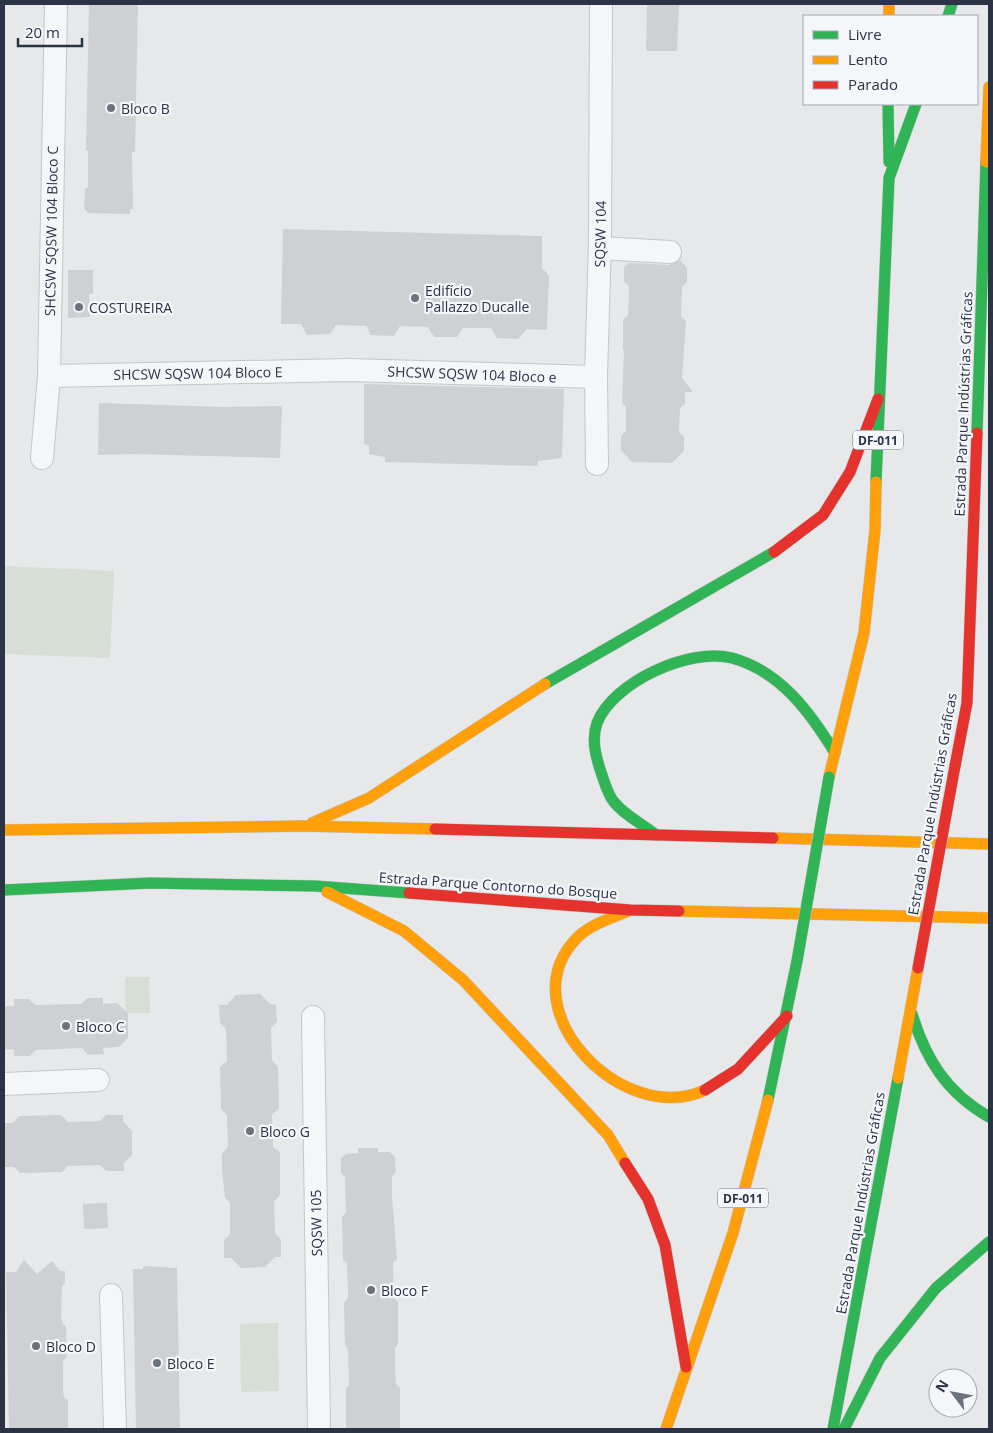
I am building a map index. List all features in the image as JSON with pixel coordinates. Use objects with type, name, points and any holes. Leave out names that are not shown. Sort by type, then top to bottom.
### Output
[{"type":"main road","name":"Estrada Parque Indústrias Gráficas","points":[[833,1429],[967,703],[989,87]]},
{"type":"main road","name":"DF-011","points":[[666,1429],[733,1232],[763,1125],[797,961],[829,777],[864,633],[876,530],[878,399],[889,178],[888,105]]},
{"type":"main road","name":"DF-011","points":[[889,178],[916,105]]},
{"type":"main road","points":[[986,201],[989,214]]},
{"type":"main road","points":[[303,826],[370,798],[578,664],[723,583],[788,542],[824,516],[850,472],[878,399]]},
{"type":"main road","points":[[656,835],[614,802],[596,762],[593,743],[598,718],[623,689],[639,679],[700,654],[721,656],[742,662],[774,680],[796,696],[817,722],[835,753]]},
{"type":"main road","points":[[967,703],[978,692]]},
{"type":"main road","points":[[4,830],[303,826],[989,844]]},
{"type":"main road","name":"Estrada Parque Contorno do Bosque","points":[[4,890],[150,883],[315,886],[630,910],[989,918]]},
{"type":"main road","points":[[315,886],[404,931],[463,980],[608,1135],[648,1199],[665,1245],[686,1367]]},
{"type":"main road","points":[[630,910],[592,927],[574,941],[565,954],[558,972],[555,992],[559,1012],[580,1051],[598,1070],[624,1086],[648,1094],[675,1096],[702,1092],[727,1078],[786,1016]]},
{"type":"main road","points":[[911,1008],[920,1043],[938,1074],[949,1088],[973,1109],[989,1117]]},
{"type":"main road","points":[[844,1429],[880,1358],[936,1288],[989,1242]]},
{"type":"street","name":"SHCSW SQSW 104 Bloco C","points":[[42,458],[49,376],[56,4]]},
{"type":"street","name":"SQSW 104","points":[[598,464],[596,378],[600,248],[601,4]]},
{"type":"street","points":[[600,248],[670,252]]},
{"type":"street","name":"SHCSW SQSW 104 Bloco E","points":[[49,376],[348,370]]},
{"type":"street","name":"SHCSW SQSW 104 Bloco e","points":[[348,370],[596,378]]},
{"type":"street","name":"SQSW 105","points":[[313,1017],[319,1429]]},
{"type":"street","points":[[4,1084],[98,1080]]},
{"type":"street","points":[[110,1295],[115,1429]]},
{"type":"shaded area","points":[[4,566],[114,571],[110,658],[4,654]]},
{"type":"shaded area","points":[[125,977],[149,977],[150,1013],[126,1013]]},
{"type":"shaded area","points":[[278,1323],[279,1391],[241,1392],[240,1324]]},
{"type":"building","name":"Bloco B","points":[[89,4],[138,4],[135,152],[132,152],[133,209],[130,209],[130,214],[88,213],[84,208],[85,188],[88,188],[88,151],[86,151]]},
{"type":"building","points":[[647,4],[679,4],[677,51],[646,51]]},
{"type":"building","name":"Edifício Pallazzo Ducalle","points":[[283,229],[542,236],[542,268],[549,276],[547,330],[527,329],[518,339],[497,338],[491,328],[463,328],[457,337],[434,337],[428,327],[400,326],[394,336],[370,335],[367,326],[336,325],[330,334],[307,335],[301,324],[281,324]]},
{"type":"building","points":[[680,260],[687,268],[687,282],[682,287],[681,316],[686,321],[682,378],[693,392],[685,392],[685,404],[680,408],[679,432],[684,437],[684,451],[672,463],[632,462],[621,450],[621,436],[626,431],[626,407],[622,403],[623,320],[628,315],[629,286],[624,281],[624,267],[629,263],[669,265]]},
{"type":"building","points":[[68,270],[93,270],[93,294],[89,294],[90,317],[68,318]]},
{"type":"building","points":[[364,384],[564,389],[562,458],[538,461],[538,466],[385,462],[385,457],[369,454],[369,446],[364,444]]},
{"type":"building","points":[[99,403],[224,407],[282,406],[280,458],[133,454],[98,455]]},
{"type":"building","name":"Bloco G","points":[[260,994],[270,1004],[276,1005],[277,1022],[271,1028],[272,1060],[278,1067],[279,1108],[272,1115],[273,1147],[280,1152],[280,1195],[274,1202],[275,1233],[281,1240],[281,1257],[275,1257],[265,1267],[241,1268],[231,1258],[224,1258],[224,1240],[230,1234],[230,1202],[225,1198],[222,1170],[222,1154],[228,1147],[227,1115],[221,1109],[220,1067],[227,1061],[226,1029],[220,1023],[219,1005],[227,1005],[236,995]]},
{"type":"building","name":"Bloco C","points":[[87,998],[103,998],[103,1004],[117,1003],[128,1013],[128,1038],[119,1047],[103,1048],[104,1054],[88,1055],[82,1048],[36,1050],[30,1056],[14,1056],[14,1049],[4,1050],[4,1006],[14,1006],[14,999],[29,999],[35,1005],[81,1004]]},
{"type":"building","points":[[61,1115],[68,1122],[100,1121],[106,1115],[123,1115],[123,1121],[132,1131],[132,1155],[124,1163],[124,1171],[106,1171],[100,1165],[68,1166],[62,1172],[20,1173],[14,1167],[4,1167],[4,1123],[13,1123],[19,1116]]},
{"type":"building","name":"Bloco F","points":[[358,1148],[378,1148],[378,1152],[390,1152],[395,1157],[396,1172],[392,1176],[392,1197],[397,1259],[393,1263],[394,1298],[398,1302],[398,1345],[395,1348],[395,1366],[396,1384],[400,1388],[400,1429],[346,1429],[346,1389],[349,1385],[348,1349],[345,1345],[344,1303],[348,1298],[348,1293],[347,1263],[343,1260],[342,1217],[346,1212],[345,1177],[341,1173],[341,1158],[346,1154],[358,1153]]},
{"type":"building","points":[[107,1203],[108,1228],[84,1229],[83,1204]]},
{"type":"building","name":"Bloco D","points":[[24,1260],[37,1274],[52,1261],[60,1271],[65,1271],[65,1283],[62,1286],[61,1317],[63,1324],[66,1326],[67,1357],[63,1361],[63,1391],[64,1397],[68,1400],[68,1429],[9,1429],[6,1272],[16,1272]]},
{"type":"building","name":"Bloco E","points":[[143,1266],[177,1268],[180,1429],[136,1429],[133,1269],[143,1269]]},
{"type":"traffic: fast","points":[[948,15],[952,4]]},
{"type":"traffic: fast","points":[[888,105],[889,162]]},
{"type":"traffic: fast","points":[[876,482],[889,178],[916,105]]},
{"type":"traffic: fast","points":[[977,433],[986,162]]},
{"type":"traffic: fast","points":[[545,684],[774,552]]},
{"type":"traffic: fast","points":[[656,835],[623,812],[612,799],[600,769],[594,742],[597,723],[606,708],[619,694],[655,671],[675,663],[715,656],[732,658],[749,664],[779,683],[792,695],[804,708],[835,753]]},
{"type":"traffic: fast","points":[[797,961],[829,777]]},
{"type":"traffic: fast","points":[[4,890],[150,883],[315,886],[409,893]]},
{"type":"traffic: fast","points":[[768,1100],[797,961]]},
{"type":"traffic: fast","points":[[912,1014],[924,1046],[940,1074],[961,1097],[989,1117]]},
{"type":"traffic: fast","points":[[833,1429],[898,1078]]},
{"type":"traffic: fast","points":[[844,1429],[880,1358],[936,1288],[989,1242]]},
{"type":"traffic: slow","points":[[889,4],[889,15]]},
{"type":"traffic: slow","points":[[986,162],[989,87]]},
{"type":"traffic: slow","points":[[829,777],[864,633],[875,530],[876,482]]},
{"type":"traffic: slow","points":[[312,823],[369,798],[545,684]]},
{"type":"traffic: slow","points":[[4,830],[303,826],[435,829]]},
{"type":"traffic: slow","points":[[773,838],[989,844]]},
{"type":"traffic: slow","points":[[327,892],[404,931],[463,980],[608,1135],[625,1163]]},
{"type":"traffic: slow","points":[[628,911],[586,930],[575,940],[558,969],[556,999],[566,1029],[585,1056],[611,1078],[642,1093],[674,1097],[705,1090]]},
{"type":"traffic: slow","points":[[679,911],[989,918]]},
{"type":"traffic: slow","points":[[898,1078],[918,968]]},
{"type":"traffic: slow","points":[[666,1429],[733,1233],[768,1100]]},
{"type":"traffic: jam","points":[[774,552],[823,515],[850,472],[878,399]]},
{"type":"traffic: jam","points":[[955,766],[967,703],[977,433]]},
{"type":"traffic: jam","points":[[918,968],[955,766]]},
{"type":"traffic: jam","points":[[435,829],[773,838]]},
{"type":"traffic: jam","points":[[409,893],[630,910],[679,911]]},
{"type":"traffic: jam","points":[[705,1090],[738,1069],[787,1016]]},
{"type":"traffic: jam","points":[[625,1163],[648,1199],[665,1245],[686,1367]]},
{"type":"place","name":"Bloco B","points":[[111,108]]},
{"type":"place","name":"Edifício Pallazzo Ducalle","points":[[415,298]]},
{"type":"place","name":"COSTUREIRA","points":[[79,307]]},
{"type":"place","name":"Bloco C","points":[[66,1026]]},
{"type":"place","name":"Bloco G","points":[[250,1131]]},
{"type":"place","name":"Bloco F","points":[[371,1290]]},
{"type":"place","name":"Bloco D","points":[[36,1346]]},
{"type":"place","name":"Bloco E","points":[[157,1363]]}]
